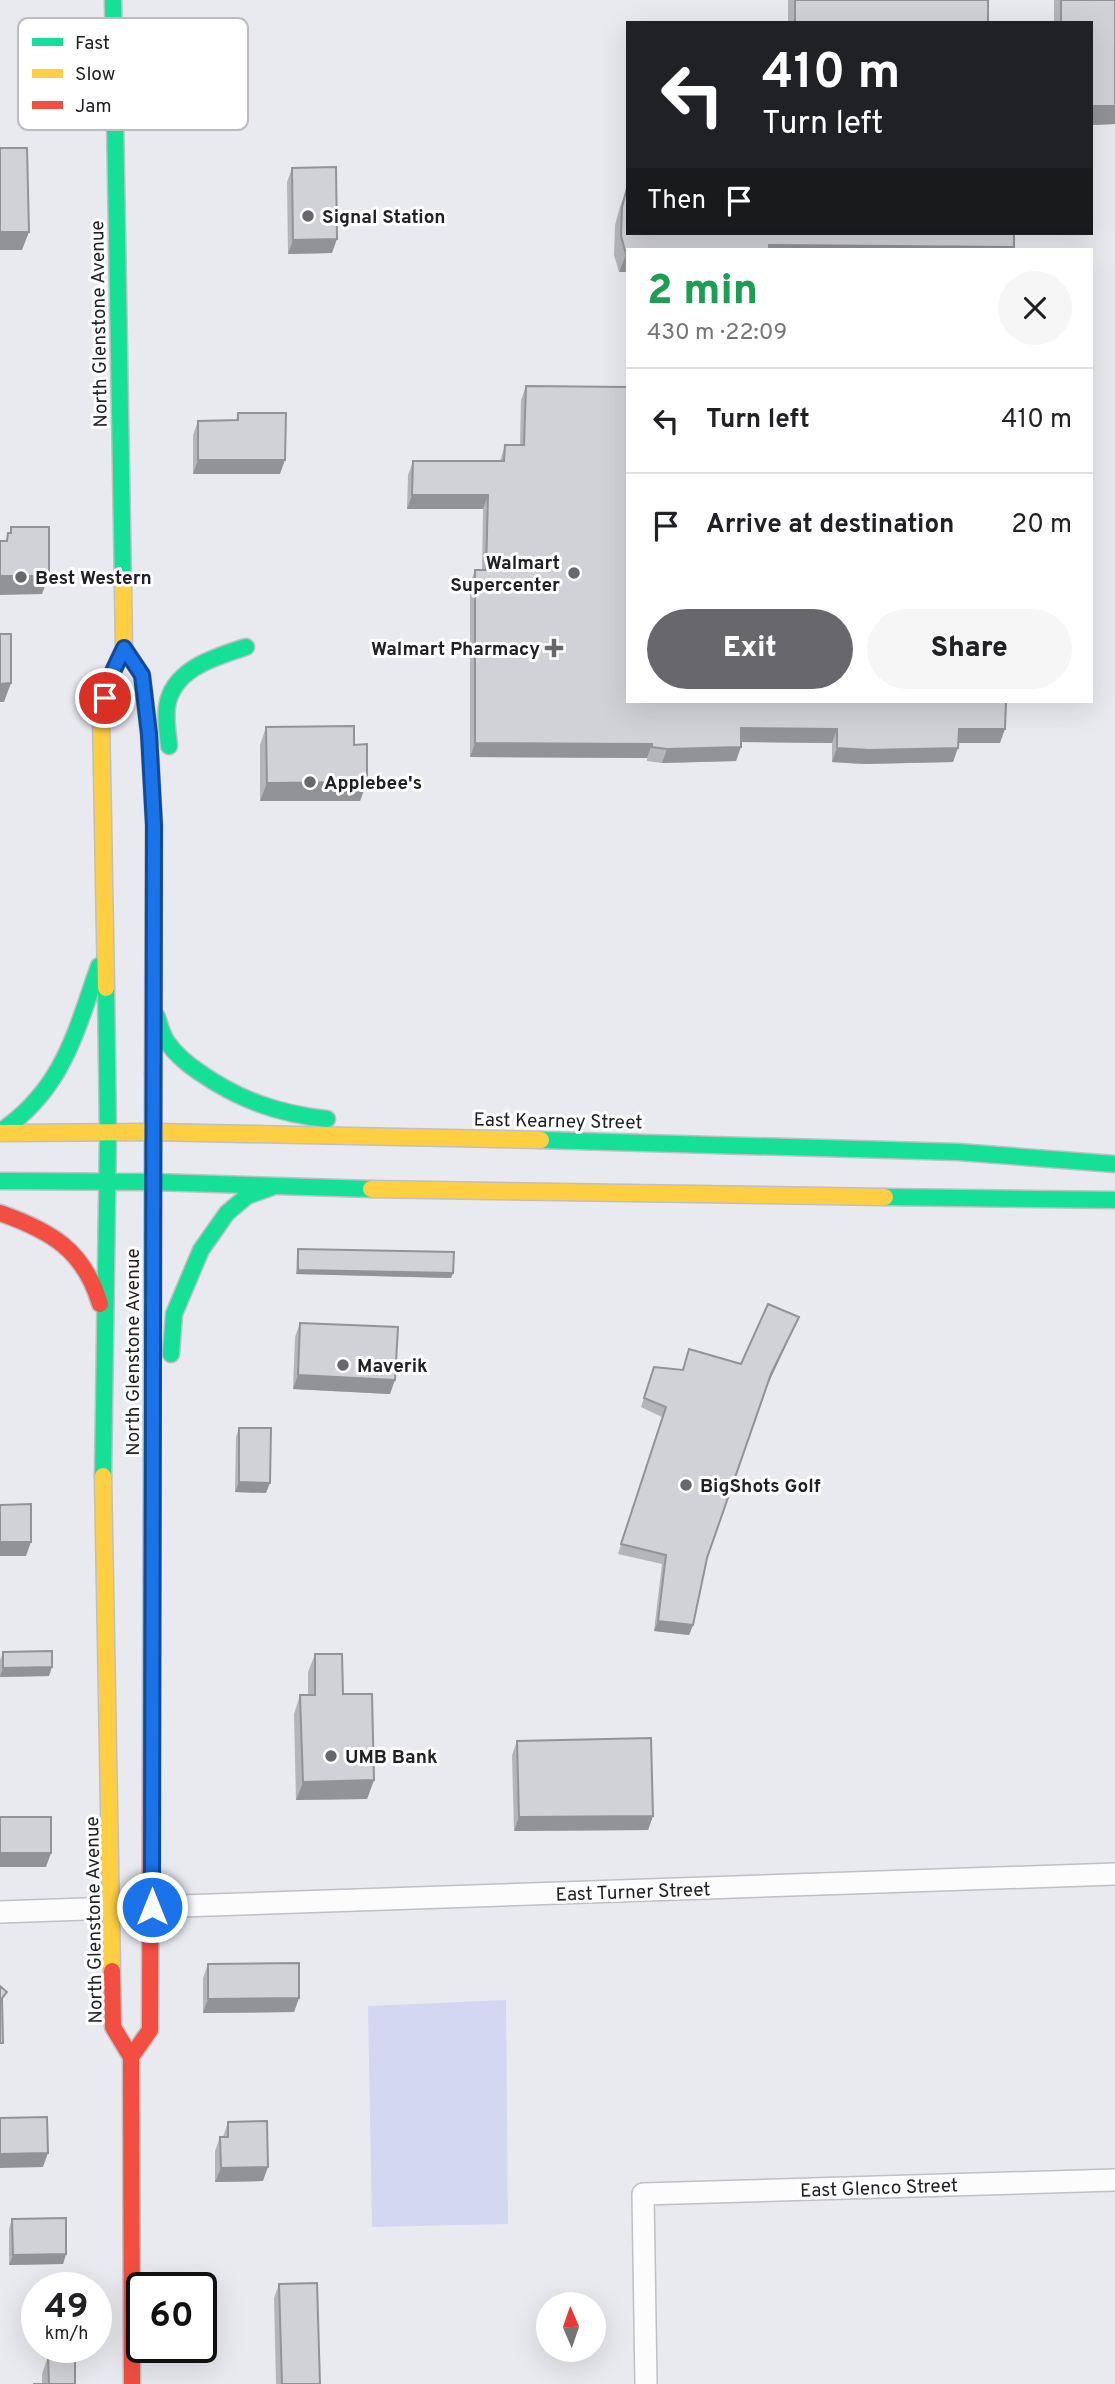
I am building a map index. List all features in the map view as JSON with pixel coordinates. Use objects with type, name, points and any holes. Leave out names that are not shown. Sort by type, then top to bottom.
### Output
[{"type":"main road","name":"North Glenstone Avenue","points":[[114,0],[114,18]]},
{"type":"main road","name":"North Glenstone Avenue","points":[[116,130],[124,648],[109,680],[101,715],[108,1133],[104,1536],[109,1746],[120,1916],[113,2027],[131,2057]]},
{"type":"main road","points":[[170,767],[167,707],[171,693],[186,674],[199,664],[246,647]]},
{"type":"main road","name":"North Glenstone Avenue","points":[[124,648],[142,675],[151,773],[154,882],[150,2029]]},
{"type":"main road","points":[[154,882],[169,801]]},
{"type":"main road","points":[[0,1132],[26,1115],[58,1073],[105,948]]},
{"type":"main road","points":[[154,1009],[169,1045],[181,1059],[228,1092],[277,1112],[310,1118],[366,1120]]},
{"type":"main road","points":[[638,1126],[761,1145]]},
{"type":"main road","name":"East Kearney Street","points":[[0,1132],[153,1132],[761,1145],[958,1152],[1115,1164]]},
{"type":"main road","points":[[0,1181],[1115,1200]]},
{"type":"main road","points":[[171,1369],[174,1314],[201,1250],[227,1213],[247,1196],[277,1186]]},
{"type":"main road","points":[[0,1213],[46,1232],[71,1250],[88,1269],[96,1289],[105,1330]]},
{"type":"main road","points":[[151,1655],[168,1584]]},
{"type":"main road","points":[[109,1746],[124,1762]]},
{"type":"main road","points":[[135,1891],[152,1907]]},
{"type":"main road","points":[[132,2384],[131,2057],[150,2029],[134,2010]]},
{"type":"street","name":"East Turner Street","points":[[152,1907],[1115,1874]]},
{"type":"street","points":[[0,1912],[120,1916]]},
{"type":"street","name":"East Glenco Street","points":[[646,2384],[643,2194],[1115,2180]]},
{"type":"shaded area","points":[[506,2000],[508,2224],[372,2227],[368,2006]]},
{"type":"building","points":[[795,0],[988,0],[988,21],[795,21]]},
{"type":"building","points":[[1061,0],[1115,0],[1115,106],[1093,106],[1093,21],[1061,21]]},
{"type":"building","points":[[0,148],[27,148],[29,232],[0,232]]},
{"type":"building","points":[[336,167],[337,239],[293,240],[292,168]]},
{"type":"building","points":[[626,192],[626,235],[1014,235],[1014,247],[769,245],[769,248],[626,248],[626,254],[621,236],[622,207]]},
{"type":"building","name":"Walmart Supercenter","points":[[526,386],[626,387],[626,703],[1006,703],[1005,729],[959,729],[958,748],[837,748],[837,729],[741,728],[741,747],[667,749],[652,747],[652,744],[475,743],[475,570],[486,570],[488,495],[412,495],[413,461],[504,461],[505,445],[524,445]]},
{"type":"building","points":[[238,413],[286,413],[285,460],[198,460],[198,421],[238,420]]},
{"type":"building","points":[[11,527],[49,527],[49,576],[0,576],[0,541],[7,541]]},
{"type":"building","points":[[0,634],[11,634],[11,683],[1,684],[2,691],[0,691]]},
{"type":"building","name":"Applebee's","points":[[354,726],[354,745],[367,744],[367,782],[267,783],[266,727]]},
{"type":"building","points":[[298,1249],[454,1252],[453,1273],[298,1270]]},
{"type":"building","name":"BigShots Golf","points":[[768,1304],[799,1317],[771,1374],[707,1558],[693,1625],[658,1621],[666,1555],[621,1544],[666,1407],[644,1398],[654,1367],[683,1370],[689,1349],[741,1364]]},
{"type":"building","name":"Maverik","points":[[300,1323],[398,1327],[395,1380],[298,1375]]},
{"type":"building","points":[[239,1428],[271,1428],[270,1483],[239,1482]]},
{"type":"building","points":[[31,1504],[31,1542],[0,1542],[0,1505]]},
{"type":"building","points":[[52,1651],[52,1667],[3,1668],[3,1652]]},
{"type":"building","name":"UMB Bank","points":[[315,1654],[342,1654],[343,1694],[372,1694],[374,1780],[303,1782],[300,1695],[315,1695]]},
{"type":"building","points":[[651,1738],[653,1816],[519,1817],[517,1741]]},
{"type":"building","points":[[0,1817],[51,1817],[51,1853],[0,1853]]},
{"type":"building","points":[[299,1963],[299,1998],[208,1999],[208,1964]]},
{"type":"building","points":[[0,1986],[7,1992],[2,1998],[3,2043],[0,2043]]},
{"type":"building","points":[[47,2117],[48,2153],[0,2154],[0,2118]]},
{"type":"building","points":[[267,2121],[268,2167],[221,2168],[220,2137],[228,2137],[228,2122]]},
{"type":"building","points":[[66,2218],[66,2254],[13,2255],[12,2219]]},
{"type":"building","points":[[317,2283],[320,2384],[282,2384],[279,2284]]},
{"type":"building","points":[[48,2363],[75,2363],[75,2384],[49,2384]]},
{"type":"traffic: fast","points":[[113,0],[113,18]]},
{"type":"traffic: fast","points":[[115,130],[123,586]]},
{"type":"traffic: fast","points":[[169,746],[167,707],[177,683],[197,666],[246,647]]},
{"type":"traffic: fast","points":[[0,1132],[21,1115],[53,1079],[74,1037],[99,966]]},
{"type":"traffic: fast","points":[[103,1476],[108,1133],[106,988]]},
{"type":"traffic: fast","points":[[157,1017],[164,1036],[174,1051],[214,1082],[260,1104],[327,1119]]},
{"type":"traffic: fast","points":[[152,1416],[153,1074]]},
{"type":"traffic: fast","points":[[541,1140],[958,1152],[1115,1164]]},
{"type":"traffic: fast","points":[[0,1181],[154,1182],[371,1189]]},
{"type":"traffic: fast","points":[[171,1354],[174,1314],[201,1250],[227,1213],[247,1196],[272,1187]]},
{"type":"traffic: fast","points":[[885,1197],[1115,1200]]},
{"type":"traffic: slow","points":[[106,988],[101,715],[109,680],[124,648],[123,586]]},
{"type":"traffic: slow","points":[[124,648],[142,675],[149,734],[154,825],[153,1074]]},
{"type":"traffic: slow","points":[[0,1133],[153,1132],[541,1140]]},
{"type":"traffic: slow","points":[[371,1189],[885,1197]]},
{"type":"traffic: slow","points":[[103,1476],[112,1971]]},
{"type":"traffic: jam","points":[[0,1213],[35,1227],[63,1245],[85,1270],[100,1304]]},
{"type":"traffic: jam","points":[[131,2057],[150,2030],[152,1416]]},
{"type":"traffic: jam","points":[[112,1971],[113,2027],[131,2057],[132,2384]]},
{"type":"place","name":"Signal Station","points":[[308,216]]},
{"type":"place","name":"Walmart Supercenter","points":[[574,573]]},
{"type":"place","name":"Best Western","points":[[21,577]]},
{"type":"place","name":"Walmart Pharmacy","points":[[554,648]]},
{"type":"place","name":"Applebee's","points":[[310,782]]},
{"type":"place","name":"Maverik","points":[[343,1365]]},
{"type":"place","name":"BigShots Golf","points":[[686,1485]]},
{"type":"place","name":"UMB Bank","points":[[331,1756]]},
{"type":"route","points":[[105,698],[109,680],[124,648],[142,675],[149,734],[154,825],[152,1907]]}]
